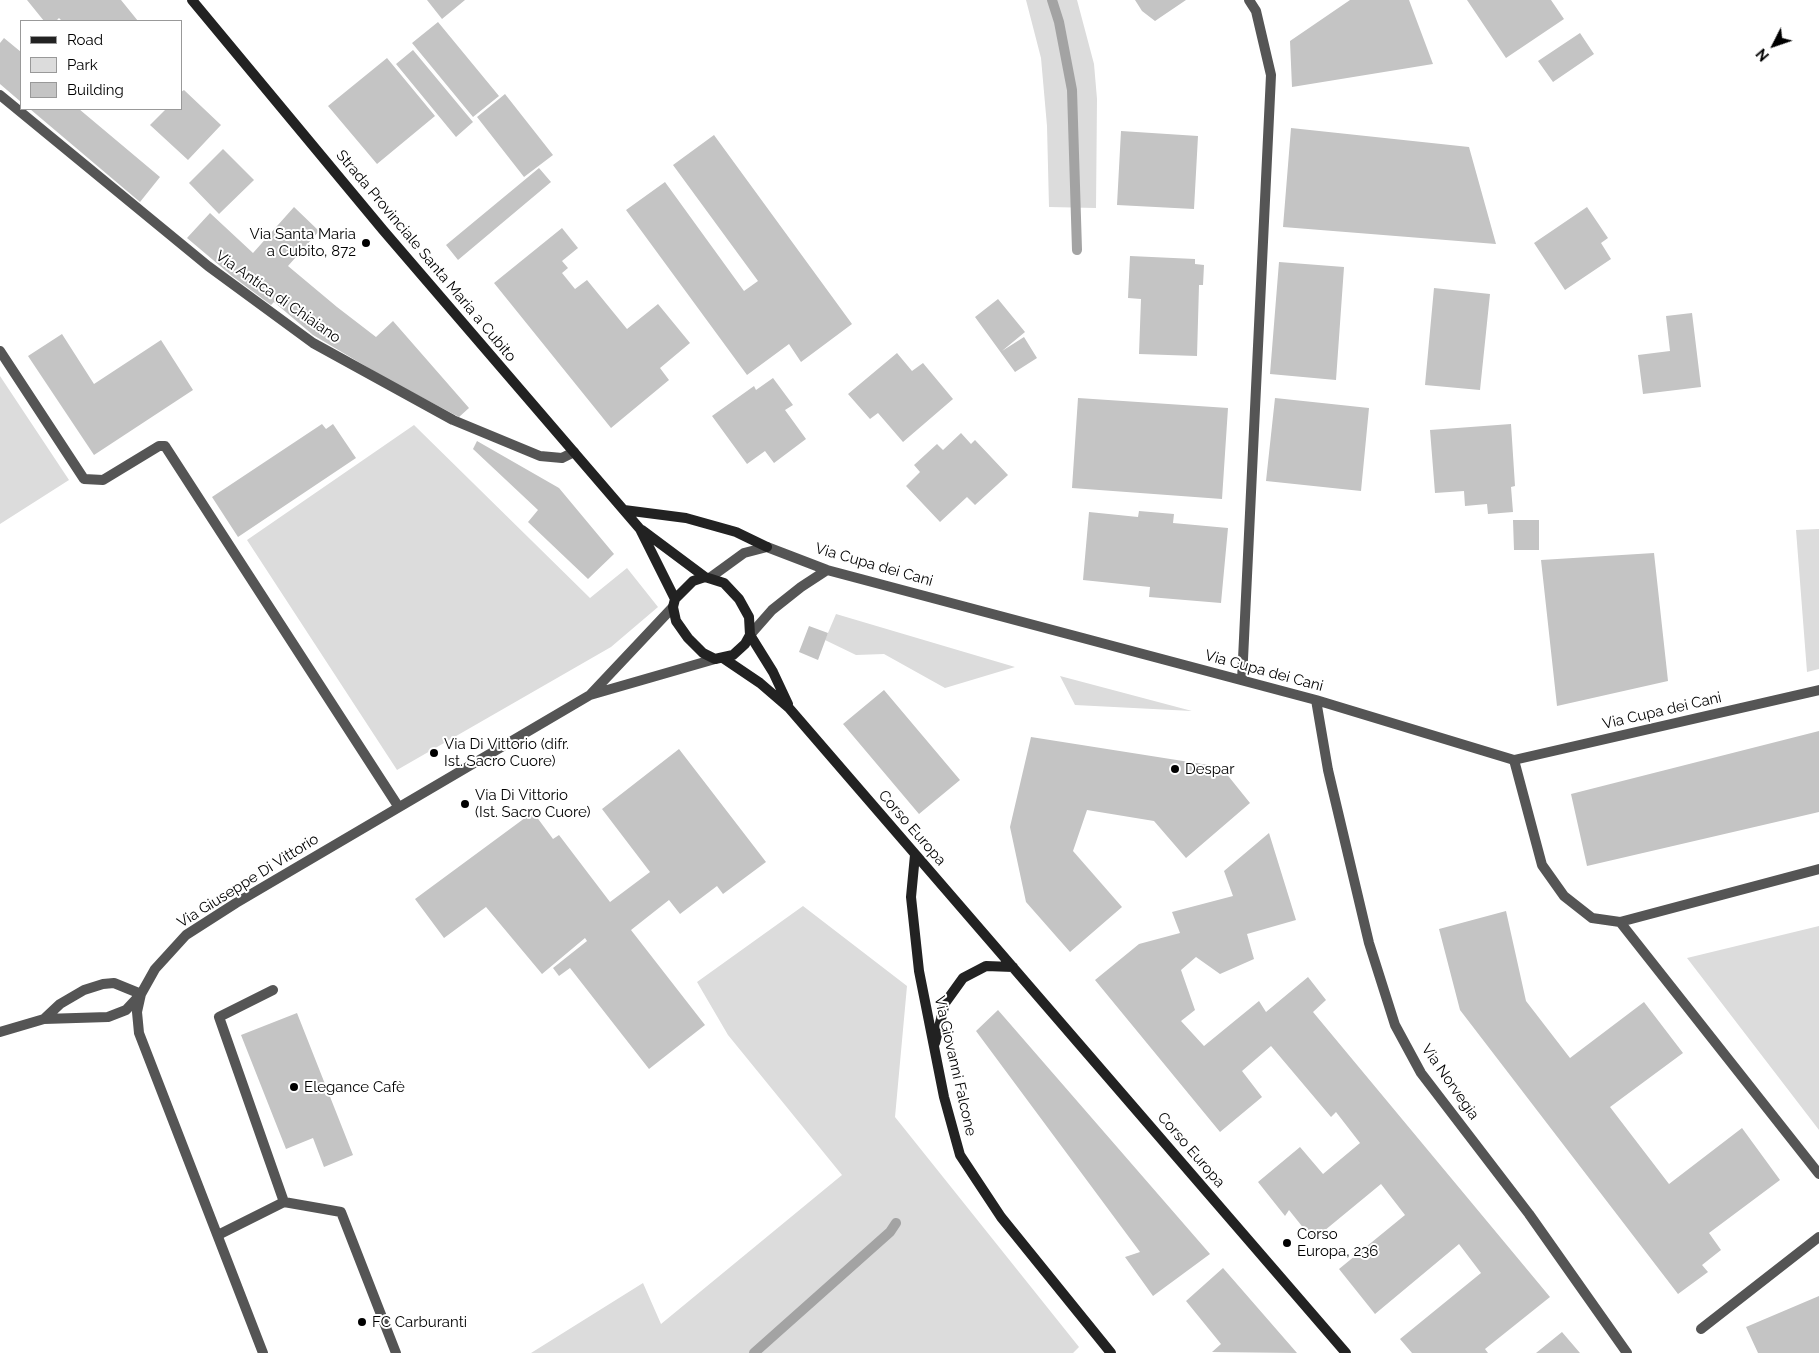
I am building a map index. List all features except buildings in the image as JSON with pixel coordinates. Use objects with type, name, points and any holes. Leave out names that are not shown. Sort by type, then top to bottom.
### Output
[{"type":"main road","name":"Strada Provinciale Santa Maria a Cubito","points":[[192,0],[383,230],[640,529],[708,577]]},
{"type":"main road","points":[[624,510],[686,518],[736,532],[767,547]]},
{"type":"main road","name":"Strada Provinciale Santa Maria a Cubito","points":[[640,529],[674,603]]},
{"type":"main road","points":[[708,577],[724,583],[739,599],[749,617],[750,635],[773,672],[789,708],[760,683],[719,659],[703,653],[688,638],[676,621],[674,603],[693,581],[708,577]]},
{"type":"main road","points":[[719,659],[733,655],[745,644],[750,635]]},
{"type":"main road","name":"Corso Europa","points":[[789,708],[1346,1353]]},
{"type":"main road","name":"Via Giovanni Falcone","points":[[915,855],[911,897],[914,934],[944,1097],[960,1155],[1001,1217],[1111,1353]]},
{"type":"main road","points":[[934,1047],[945,1003],[963,978],[986,966],[1013,967]]},
{"type":"street","points":[[1242,680],[1271,75],[1256,11],[1250,0]]},
{"type":"street","name":"Via Antica di Chiaiano","points":[[0,95],[208,266],[312,343],[453,420],[531,453],[540,456],[562,458],[574,452]]},
{"type":"street","points":[[0,351],[84,479],[103,480],[159,446],[165,446],[398,806]]},
{"type":"street","points":[[708,577],[744,553],[767,547]]},
{"type":"street","name":"Via Cupa dei Cani","points":[[767,547],[828,570],[1316,700],[1514,760],[1819,690]]},
{"type":"street","points":[[750,635],[780,604],[801,587],[828,570]]},
{"type":"street","name":"Via Giuseppe Di Vittorio","points":[[590,695],[674,603]]},
{"type":"street","name":"Via Giuseppe Di Vittorio","points":[[263,1353],[139,1033],[137,1012],[141,994],[155,968],[186,935],[398,806],[590,695],[719,659]]},
{"type":"street","name":"Via Norvegia","points":[[1316,700],[1328,770],[1369,943],[1395,1025],[1421,1073],[1529,1214],[1627,1353]]},
{"type":"street","points":[[1514,760],[1542,865],[1564,896],[1592,918],[1620,922],[1819,869]]},
{"type":"street","points":[[1620,922],[1819,1174]]},
{"type":"street","points":[[0,1032],[44,1019],[108,1017],[126,1010],[141,994],[114,983],[104,984],[84,990],[60,1004],[44,1019]]},
{"type":"street","points":[[273,990],[219,1017],[284,1202]]},
{"type":"street","points":[[218,1235],[284,1202],[341,1212],[396,1353]]},
{"type":"street","points":[[1701,1330],[1819,1237]]},
{"type":"green space","points":[[1026,0],[1077,0],[1094,64],[1097,99],[1096,208],[1049,207],[1047,126],[1041,58]]},
{"type":"green space","points":[[0,376],[69,480],[0,524]]},
{"type":"green space","points":[[414,425],[590,598],[627,568],[658,607],[611,647],[397,770],[247,540]]},
{"type":"green space","points":[[1819,529],[1819,669],[1807,672],[1796,530]]},
{"type":"green space","points":[[836,614],[1015,667],[945,688],[884,654],[856,655],[825,640]]},
{"type":"green space","points":[[1060,676],[1192,711],[1075,705]]},
{"type":"green space","points":[[803,906],[907,986],[895,1117],[1079,1347],[1073,1353],[531,1353],[643,1283],[661,1324],[842,1175],[728,1035],[697,982]]},
{"type":"green space","points":[[1819,926],[1819,1130],[1687,958]]},
{"type":"waterway","points":[[1052,0],[1059,22],[1072,90],[1077,250]]},
{"type":"waterway","points":[[754,1353],[890,1232],[896,1223]]},
{"type":"place","name":"Via Santa Maria a Cubito, 872","points":[[366,243]]},
{"type":"place","name":"Via Di Vittorio (difr. Ist. Sacro Cuore)","points":[[434,753]]},
{"type":"place","name":"Despar","points":[[1175,769]]},
{"type":"place","name":"Via Di Vittorio (Ist. Sacro Cuore)","points":[[465,804]]},
{"type":"place","name":"Elegance Cafè","points":[[294,1087]]},
{"type":"place","name":"Corso Europa, 236","points":[[1287,1243]]},
{"type":"place","name":"FC Carburanti","points":[[362,1322]]}]
